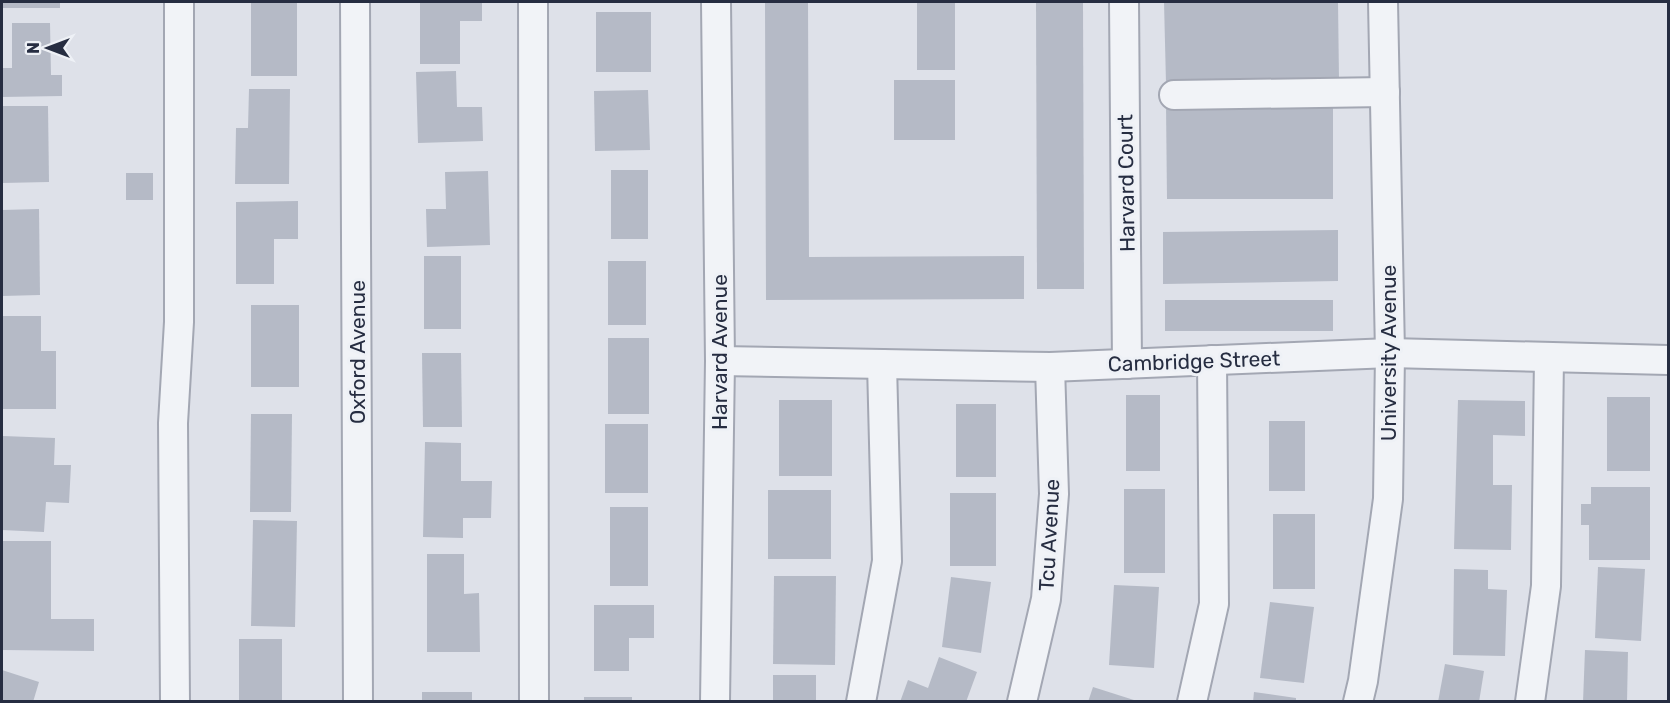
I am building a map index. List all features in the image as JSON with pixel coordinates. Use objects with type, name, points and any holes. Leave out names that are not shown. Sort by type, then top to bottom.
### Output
[{"type":"street","points":[[175,702],[173,423],[179,322],[179,2]]},
{"type":"street","name":"Oxford Avenue","points":[[355,2],[358,702]]},
{"type":"street","points":[[533,2],[534,702]]},
{"type":"street","name":"Harvard Avenue","points":[[715,702],[720,361],[716,2]]},
{"type":"street","name":"Harvard Court","points":[[1124,2],[1127,363]]},
{"type":"street","name":"University Avenue","points":[[1358,702],[1363,681],[1388,499],[1390,353],[1383,2]]},
{"type":"street","points":[[1174,95],[1385,93]]},
{"type":"street","name":"Cambridge Street","points":[[720,361],[1050,367],[1390,353],[1668,360]]},
{"type":"street","points":[[1530,702],[1539,651],[1546,586],[1549,357]]},
{"type":"street","points":[[1192,702],[1214,604],[1212,360]]},
{"type":"street","points":[[861,702],[887,561],[882,363]]},
{"type":"street","name":"Tcu Avenue","points":[[1022,702],[1046,599],[1054,494],[1050,367]]},
{"type":"building","points":[[2,2],[60,2],[60,8],[2,8]]},
{"type":"building","points":[[251,2],[297,2],[297,76],[251,76]]},
{"type":"building","points":[[420,2],[482,2],[482,21],[460,21],[460,64],[420,64]]},
{"type":"building","points":[[765,2],[808,2],[809,257],[1024,256],[1024,299],[766,300]]},
{"type":"building","points":[[917,2],[955,2],[955,70],[917,70]]},
{"type":"building","points":[[1036,2],[1083,2],[1084,289],[1037,289]]},
{"type":"building","points":[[1164,2],[1338,2],[1339,80],[1166,83]]},
{"type":"building","points":[[596,12],[651,12],[651,72],[596,72]]},
{"type":"building","points":[[12,23],[50,23],[51,75],[62,75],[62,96],[2,97],[2,68],[12,68]]},
{"type":"building","points":[[456,71],[457,107],[482,107],[483,141],[418,143],[416,72]]},
{"type":"building","points":[[894,80],[955,80],[955,140],[894,140]]},
{"type":"building","points":[[249,89],[290,89],[289,184],[235,184],[236,128],[248,128]]},
{"type":"building","points":[[648,90],[650,150],[595,151],[594,91]]},
{"type":"building","points":[[1333,104],[1333,199],[1167,199],[1166,105]]},
{"type":"building","points":[[2,106],[48,106],[49,182],[2,183]]},
{"type":"building","points":[[611,170],[648,170],[648,239],[611,239]]},
{"type":"building","points":[[488,171],[490,245],[427,247],[426,209],[446,209],[445,172]]},
{"type":"building","points":[[126,173],[153,173],[153,200],[126,200]]},
{"type":"building","points":[[298,201],[298,239],[274,239],[274,284],[236,284],[236,202]]},
{"type":"building","points":[[39,209],[40,295],[2,296],[2,210]]},
{"type":"building","points":[[1338,230],[1338,281],[1163,284],[1163,232]]},
{"type":"building","points":[[424,256],[461,256],[461,329],[424,329]]},
{"type":"building","points":[[608,261],[646,261],[646,325],[608,325]]},
{"type":"building","points":[[1165,300],[1333,300],[1333,331],[1165,331]]},
{"type":"building","points":[[251,305],[299,305],[299,387],[251,387]]},
{"type":"building","points":[[3,316],[41,316],[41,351],[56,351],[56,409],[2,409]]},
{"type":"building","points":[[608,338],[649,338],[649,414],[608,414]]},
{"type":"building","points":[[422,353],[461,353],[462,427],[423,427]]},
{"type":"building","points":[[1126,395],[1160,395],[1160,471],[1126,471]]},
{"type":"building","points":[[1607,397],[1650,397],[1650,471],[1607,471]]},
{"type":"building","points":[[779,400],[832,400],[832,476],[779,476]]},
{"type":"building","points":[[1458,400],[1525,401],[1525,436],[1493,435],[1493,485],[1512,485],[1511,550],[1454,549]]},
{"type":"building","points":[[956,404],[996,404],[996,477],[956,477]]},
{"type":"building","points":[[251,414],[292,414],[291,512],[250,512]]},
{"type":"building","points":[[1269,421],[1305,421],[1305,491],[1269,491]]},
{"type":"building","points":[[605,424],[648,424],[648,493],[605,493]]},
{"type":"building","points":[[3,436],[55,438],[54,465],[71,465],[69,503],[46,502],[44,532],[2,530]]},
{"type":"building","points":[[425,442],[461,443],[461,481],[492,481],[491,518],[463,518],[463,538],[423,537]]},
{"type":"building","points":[[1591,487],[1650,487],[1650,560],[1589,560],[1589,525],[1581,525],[1581,504],[1591,504]]},
{"type":"building","points":[[1124,489],[1165,489],[1165,573],[1124,573]]},
{"type":"building","points":[[768,490],[831,490],[831,559],[768,559]]},
{"type":"building","points":[[950,493],[996,493],[996,566],[950,566]]},
{"type":"building","points":[[610,507],[648,507],[648,586],[610,586]]},
{"type":"building","points":[[1273,514],[1315,514],[1315,589],[1273,589]]},
{"type":"building","points":[[253,520],[297,521],[295,627],[251,626]]},
{"type":"building","points":[[2,541],[51,541],[51,619],[94,619],[94,651],[2,650]]},
{"type":"building","points":[[427,554],[464,554],[464,594],[479,593],[480,652],[427,652]]},
{"type":"building","points":[[1598,567],[1645,569],[1641,641],[1595,638]]},
{"type":"building","points":[[1454,569],[1488,570],[1488,589],[1507,590],[1505,656],[1453,655]]},
{"type":"building","points":[[774,576],[836,576],[835,665],[773,664]]},
{"type":"building","points":[[951,577],[991,582],[981,653],[942,647]]},
{"type":"building","points":[[1114,585],[1159,587],[1154,668],[1109,665]]},
{"type":"building","points":[[1270,602],[1314,607],[1304,683],[1260,678]]},
{"type":"building","points":[[594,605],[654,605],[654,638],[629,638],[629,671],[594,671]]},
{"type":"building","points":[[239,639],[282,639],[282,702],[239,702]]},
{"type":"building","points":[[1585,650],[1628,652],[1627,702],[1583,702]]},
{"type":"building","points":[[939,657],[977,672],[966,702],[900,702],[908,680],[928,688]]},
{"type":"building","points":[[1445,664],[1484,671],[1479,702],[1438,702]]},
{"type":"building","points":[[2,670],[39,682],[33,702],[2,702]]},
{"type":"building","points":[[773,675],[816,675],[816,702],[773,702]]},
{"type":"building","points":[[1093,687],[1137,701],[1137,702],[1088,702]]},
{"type":"building","points":[[422,692],[472,692],[472,702],[422,702]]},
{"type":"building","points":[[1254,692],[1296,698],[1296,702],[1253,702]]},
{"type":"building","points":[[584,697],[632,697],[632,702],[584,702]]}]
